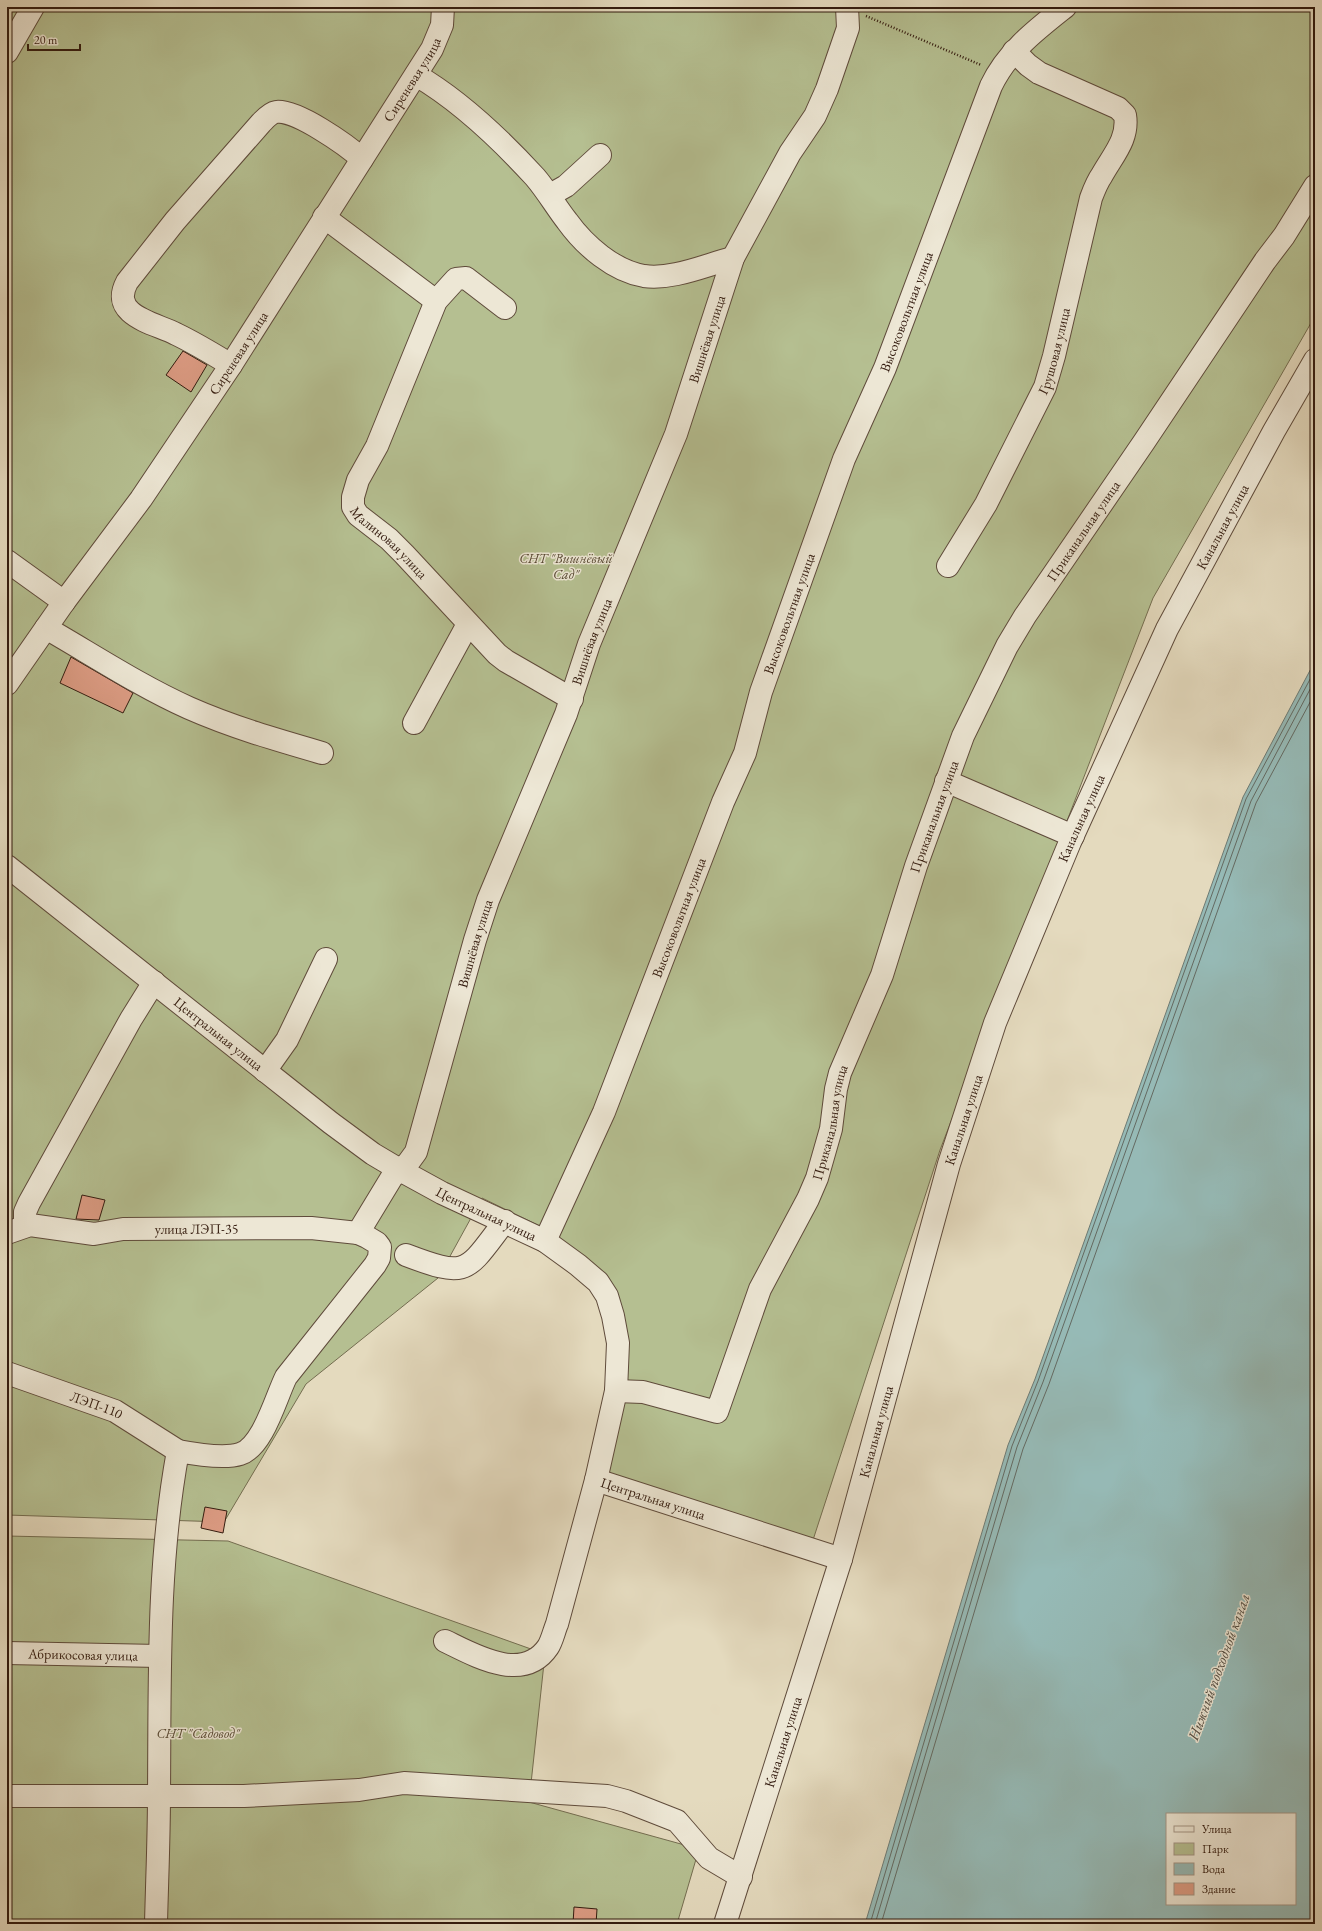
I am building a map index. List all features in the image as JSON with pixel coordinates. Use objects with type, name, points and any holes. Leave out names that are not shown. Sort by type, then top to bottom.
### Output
[{"type":"street","points":[[7,52],[33,7]]},
{"type":"street","name":"Сиреневая улица","points":[[7,684],[64,602],[141,499],[231,365],[439,37],[442,26],[443,7]]},
{"type":"street","name":"Высоковольтная улица","points":[[545,1241],[604,1112],[723,802],[745,753],[761,692],[844,459],[885,368],[997,72],[1014,50],[1065,7]]},
{"type":"street","name":"Вишнёвая улица","points":[[358,1233],[392,1177],[412,1159],[421,1137],[475,940],[488,900],[572,699],[589,644],[676,434],[732,258],[790,153],[816,116],[848,28],[848,10]]},
{"type":"street","name":"Грушовая улица","points":[[948,566],[986,504],[1044,387],[1054,356],[1091,198],[1101,176],[1120,146],[1125,131],[1126,123],[1124,115],[1118,108],[1039,73],[1028,65],[1014,50]]},
{"type":"street","points":[[416,75],[438,90],[480,124],[535,177],[550,195],[566,221],[593,250],[630,272],[658,277],[732,258]]},
{"type":"street","points":[[231,365],[175,333],[142,320],[133,314],[126,305],[123,297],[127,282],[175,221],[261,122],[270,115],[276,112],[296,116],[343,143],[362,159]]},
{"type":"street","points":[[550,195],[566,186],[600,155]]},
{"type":"street","name":"Приканальная улица","points":[[616,1391],[648,1393],[717,1412],[760,1289],[808,1199],[817,1178],[831,1129],[834,1096],[840,1073],[882,975],[916,866],[963,736],[1007,646],[1025,616],[1126,469],[1265,261],[1284,236],[1315,186]]},
{"type":"street","points":[[324,217],[436,301]]},
{"type":"street","name":"Малиновая улица","points":[[505,308],[466,278],[456,279],[436,301],[377,446],[358,480],[352,497],[353,507],[358,515],[404,554],[468,624],[506,662],[572,699]]},
{"type":"street","name":"Канальная улица","points":[[725,1924],[841,1559],[949,1164],[971,1090],[995,1023],[1073,836],[1167,628],[1274,431],[1315,360]]},
{"type":"street","points":[[7,560],[64,602]]},
{"type":"street","points":[[414,723],[468,624]]},
{"type":"street","points":[[46,628],[156,691],[189,708],[265,737],[322,753]]},
{"type":"street","points":[[946,782],[1073,836]]},
{"type":"street","name":"Центральная улица","points":[[7,866],[330,1123],[373,1154],[442,1193],[545,1241],[598,1282],[607,1296],[613,1316],[618,1343],[616,1391],[596,1480],[841,1559]]},
{"type":"street","points":[[265,1071],[287,1040],[326,959]]},
{"type":"street","points":[[16,1230],[131,1019],[154,982]]},
{"type":"street","points":[[406,1255],[447,1269],[466,1266],[476,1259],[505,1222]]},
{"type":"street","name":"улица ЛЭП-35","points":[[16,1230],[36,1226],[94,1234],[123,1229],[300,1227],[358,1233],[377,1243],[380,1251],[376,1265],[286,1377],[276,1397],[266,1427],[251,1446],[241,1454],[228,1456],[178,1451]]},
{"type":"street","name":"ЛЭП-110","points":[[7,1373],[115,1410],[178,1451]]},
{"type":"street","points":[[156,1924],[159,1795],[159,1656],[165,1538],[178,1451]]},
{"type":"street","points":[[445,1641],[487,1661],[504,1664],[525,1664],[536,1659],[548,1647],[557,1624],[596,1480]]},
{"type":"street","name":"Абрикосовая улица","points":[[7,1653],[159,1656]]},
{"type":"street","points":[[7,1796],[244,1796],[360,1790],[404,1783],[617,1797],[677,1821],[709,1858],[740,1877]]},
{"type":"path","points":[[848,10],[997,72]]},
{"type":"green space","name":"СНТ \"Вишнёвый Сад\"","points":[[7,7],[1315,7],[1315,316],[1153,598],[940,1150],[813,1540],[639,1490],[596,1464],[618,1357],[609,1289],[548,1230],[482,1198],[438,1278],[306,1384],[224,1522],[7,1515]]},
{"type":"green space","name":"СНТ \"Садовод\"","points":[[7,1536],[228,1541],[545,1654],[529,1802],[699,1849],[677,1924],[7,1924]]},
{"type":"water","name":"Нижний подходной канал","points":[[1315,661],[1315,1924],[865,1924],[1008,1445],[1035,1379],[1243,797]]},
{"type":"building","points":[[183,351],[207,365],[191,392],[166,375]]},
{"type":"building","points":[[71,657],[133,693],[123,713],[60,683]]},
{"type":"building","points":[[82,1195],[105,1200],[99,1220],[76,1219]]},
{"type":"building","points":[[205,1507],[227,1511],[223,1533],[201,1528]]},
{"type":"building","points":[[574,1907],[597,1909],[596,1924],[573,1924]]}]
